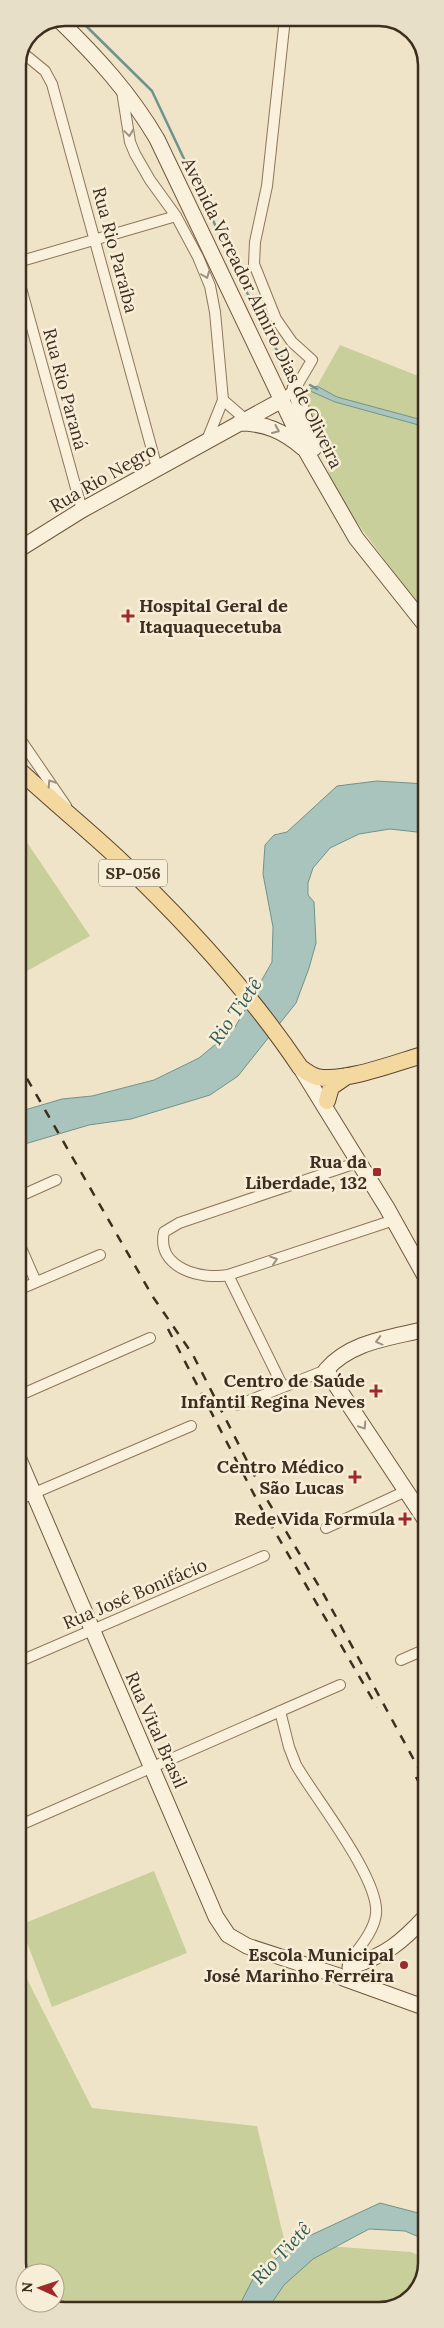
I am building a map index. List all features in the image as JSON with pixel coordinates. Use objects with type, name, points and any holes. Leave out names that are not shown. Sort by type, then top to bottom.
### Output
[{"type":"main road","name":"SP-056","points":[[26,777],[119,859],[176,916],[238,987],[300,1067],[316,1077]]},
{"type":"main road","name":"SP-056","points":[[288,1050],[306,1065],[316,1077]]},
{"type":"main road","points":[[316,1077],[347,1076],[417,1057]]},
{"type":"main road","points":[[327,1102],[331,1088],[347,1076]]},
{"type":"street","name":"Avenida Vereador Almiro Dias de Oliveira","points":[[65,26],[121,85],[157,139],[306,451],[329,494],[356,538],[417,615]]},
{"type":"street","points":[[282,400],[295,389],[312,360],[292,342],[276,319],[256,273],[253,256],[267,186],[285,26]]},
{"type":"street","name":"Rua Rio Paraíba","points":[[28,56],[45,71],[52,84],[157,468]]},
{"type":"street","points":[[121,85],[130,142],[134,154],[176,216],[198,257],[210,286],[215,312],[223,400],[207,440]]},
{"type":"street","points":[[26,260],[176,216]]},
{"type":"street","name":"Rua Rio Paraná","points":[[26,307],[82,510]]},
{"type":"street","points":[[295,389],[329,494]]},
{"type":"street","points":[[223,400],[242,421],[275,428],[306,451]]},
{"type":"street","name":"Rua Rio Negro","points":[[26,545],[82,510],[282,400]]},
{"type":"street","points":[[26,748],[78,824]]},
{"type":"street","points":[[300,1067],[394,1220],[418,1263]]},
{"type":"street","points":[[316,1077],[339,1123],[344,1138]]},
{"type":"street","points":[[359,1162],[168,1228],[164,1232],[163,1243],[172,1261],[191,1274],[205,1277],[228,1275],[394,1220]]},
{"type":"street","points":[[27,1193],[56,1180]]},
{"type":"street","points":[[27,1286],[100,1254]]},
{"type":"street","points":[[27,1260],[36,1282]]},
{"type":"street","points":[[228,1275],[283,1387]]},
{"type":"street","points":[[238,1405],[326,1370],[338,1358],[356,1347],[418,1331]]},
{"type":"street","points":[[27,1392],[150,1338]]},
{"type":"street","points":[[326,1370],[418,1508]]},
{"type":"street","points":[[27,1496],[191,1426]]},
{"type":"street","name":"Rua Vital Brasil","points":[[27,1478],[216,1918],[228,1935],[247,1946],[310,1968],[344,1970],[368,1987],[418,2005]]},
{"type":"street","points":[[326,1528],[406,1491]]},
{"type":"street","name":"Rua José Bonifácio","points":[[27,1658],[264,1556]]},
{"type":"street","points":[[401,1660],[418,1653]]},
{"type":"street","points":[[27,1822],[340,1685]]},
{"type":"street","points":[[280,1711],[296,1766],[366,1875],[374,1895],[377,1913],[372,1929],[344,1970]]},
{"type":"street","points":[[344,1970],[381,1956],[394,1947],[418,1924]]},
{"type":"green space","points":[[340,345],[417,375],[417,419],[337,397],[317,386]]},
{"type":"green space","points":[[304,388],[335,402],[417,425],[417,603],[334,492],[323,451],[302,399]]},
{"type":"green space","points":[[26,841],[90,936],[26,971]]},
{"type":"green space","points":[[154,1871],[187,1953],[52,2007],[27,1943],[27,1922]]},
{"type":"green space","points":[[27,1979],[92,2108],[257,2126],[285,2243],[411,2252],[418,2255],[417,2270],[413,2282],[396,2298],[384,2301],[65,2302],[65,2263],[27,2263]]},
{"type":"water","points":[[317,386],[337,397],[417,419],[417,425],[335,402],[308,390]]},
{"type":"water","points":[[377,781],[417,783],[417,832],[390,829],[359,834],[330,848],[313,868],[308,883],[308,895],[314,902],[316,943],[309,968],[296,1003],[238,1076],[210,1095],[131,1119],[89,1125],[26,1143],[26,1109],[62,1099],[92,1096],[154,1080],[199,1058],[234,1029],[272,962],[273,927],[263,874],[265,845],[274,835],[287,832],[337,786]]},
{"type":"water","points":[[380,2203],[418,2213],[418,2237],[405,2231],[369,2229],[313,2259],[284,2285],[273,2301],[241,2301],[253,2279],[294,2243]]},
{"type":"waterway","points":[[86,26],[152,91],[267,335],[287,365]]},
{"type":"waterway","points":[[310,385],[317,389]]},
{"type":"railway","points":[[26,1078],[153,1297],[193,1355],[266,1498],[323,1593],[418,1767]]},
{"type":"railway","points":[[168,1329],[260,1506],[377,1707]]},
{"type":"place","name":"Hospital Geral de Itaquaquecetuba","points":[[128,616]]},
{"type":"place","name":"Rua da Liberdade, 132","points":[[377,1172]]},
{"type":"place","name":"Centro de Saúde Infantil Regina Neves","points":[[376,1391]]},
{"type":"place","name":"Centro Médico São Lucas","points":[[355,1477]]},
{"type":"place","name":"Rede Vida Formula","points":[[405,1519]]},
{"type":"place","name":"Escola Municipal José Marinho Ferreira","points":[[404,1965]]},
{"type":"water label","name":"Rio Tietê","points":[[235,1011]]},
{"type":"water label","name":"Rio Tietê","points":[[281,2253]]}]
